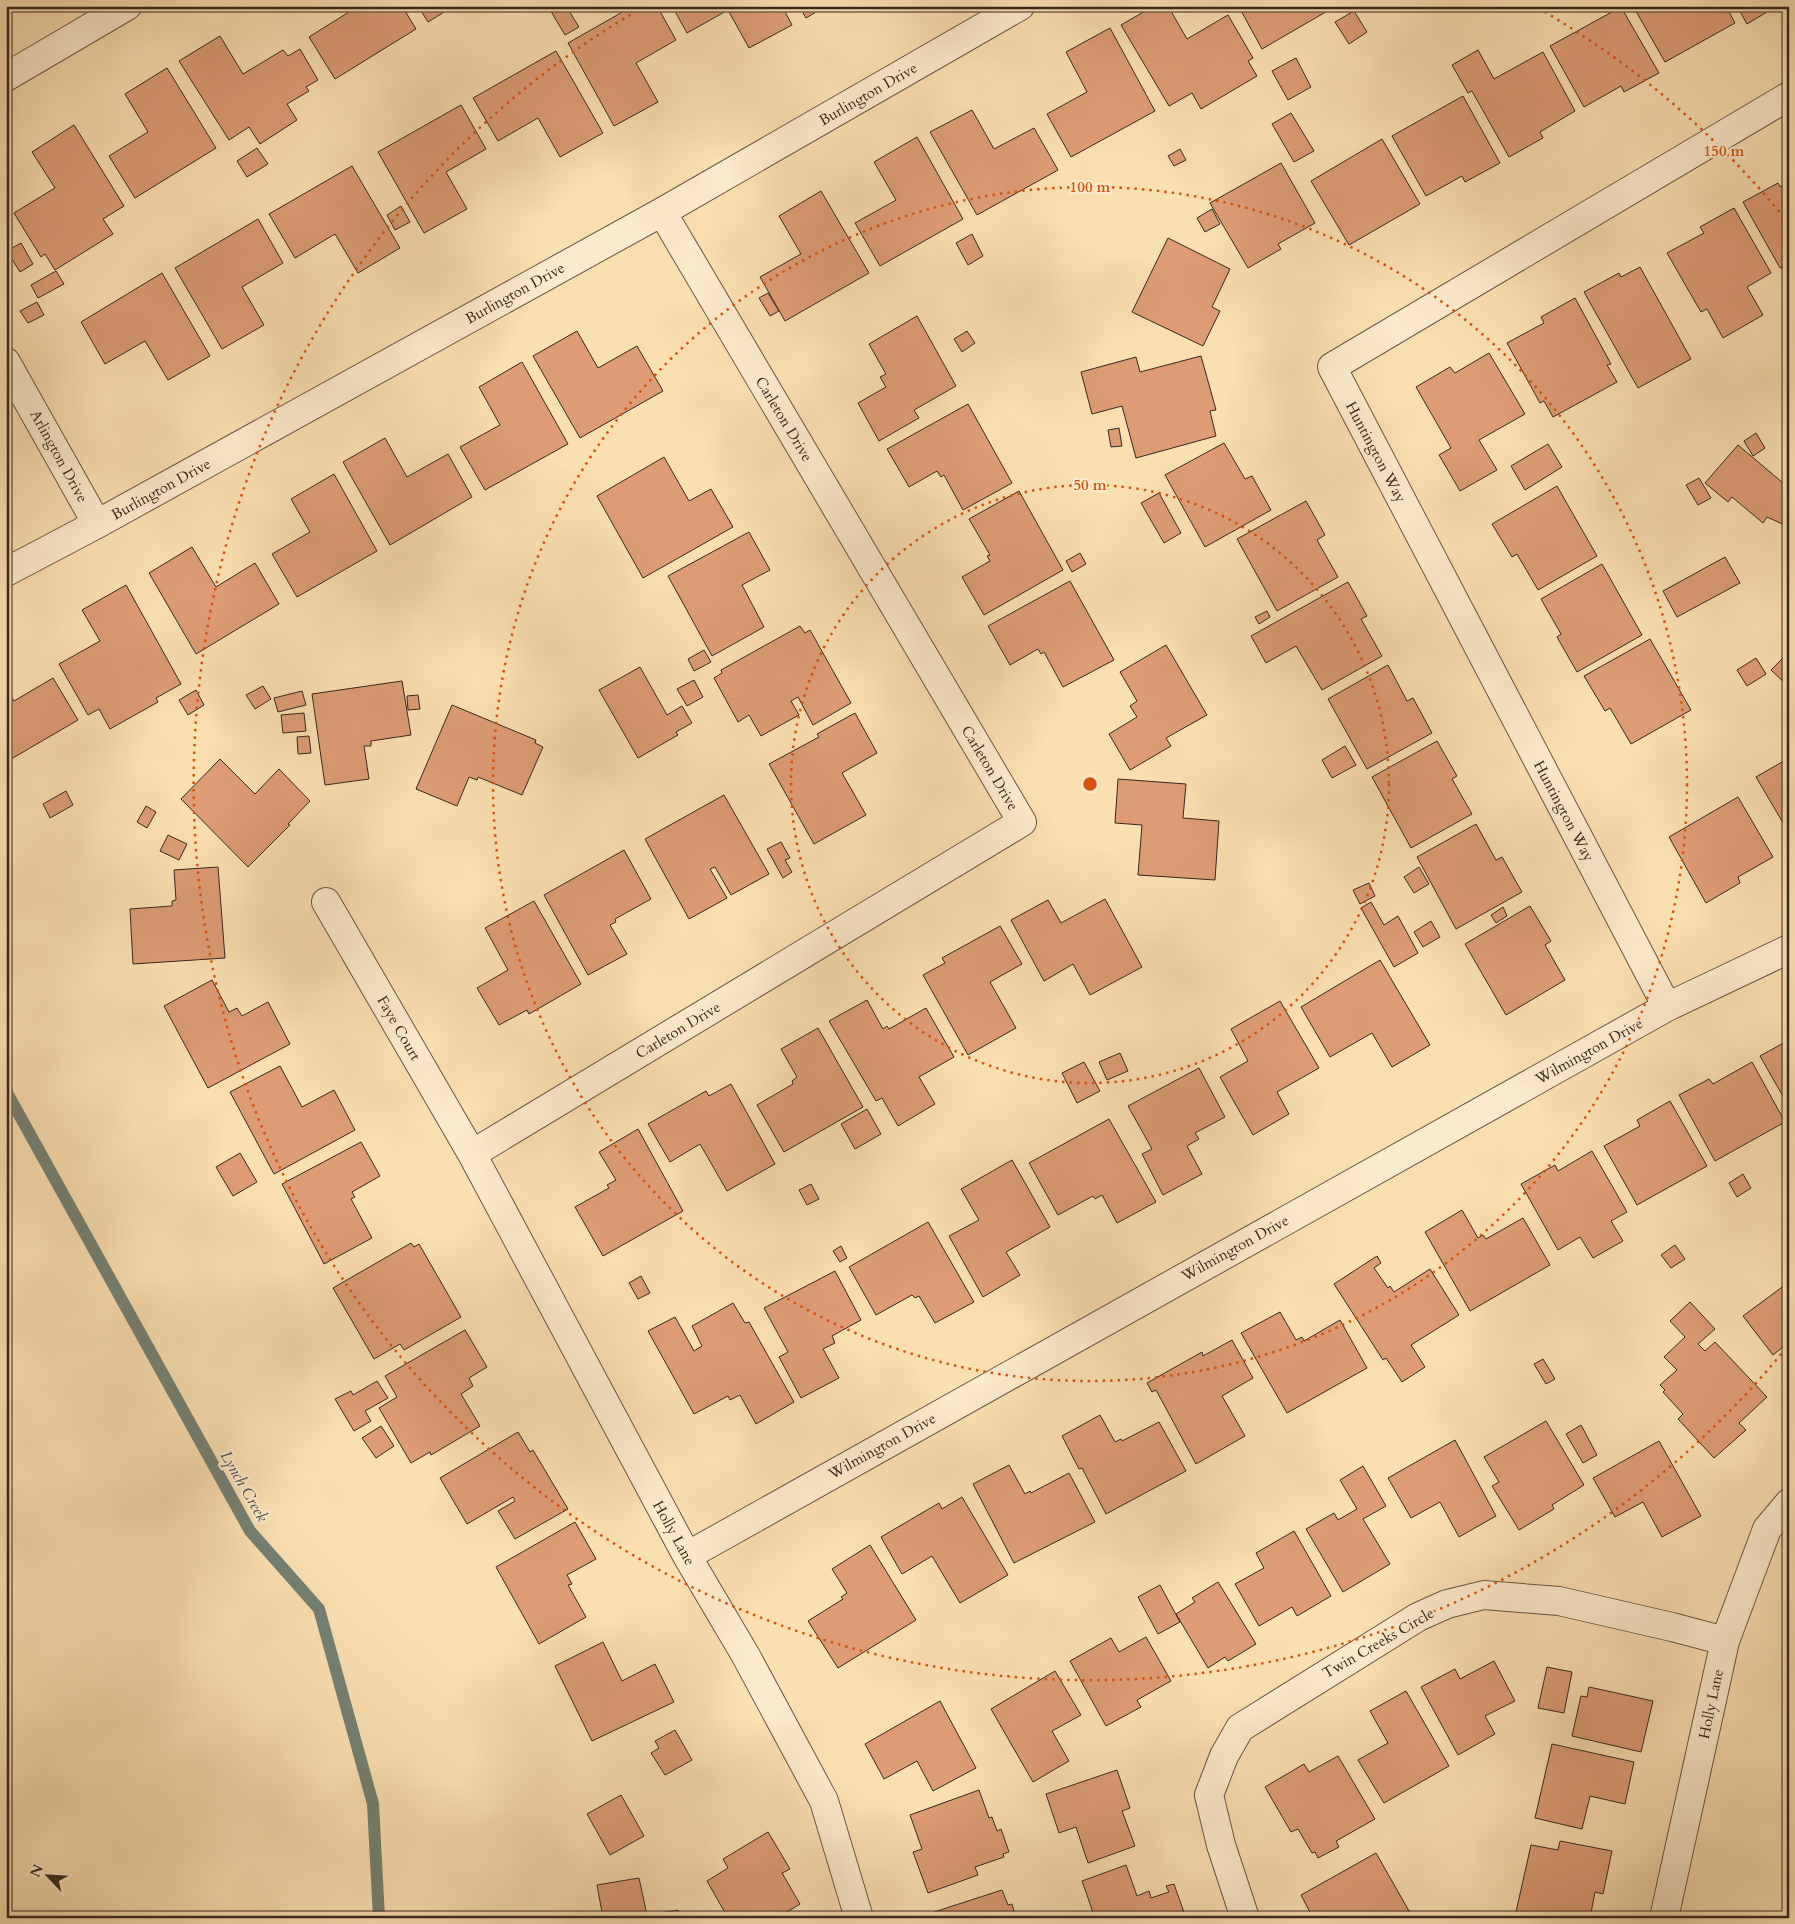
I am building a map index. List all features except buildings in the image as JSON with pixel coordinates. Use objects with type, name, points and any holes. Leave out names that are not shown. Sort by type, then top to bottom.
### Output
[{"type":"street","points":[[6,77],[127,6]]},
{"type":"street","name":"Burlington Drive","points":[[6,572],[97,524],[662,212],[1020,6]]},
{"type":"street","name":"Huntington Way","points":[[1667,1007],[1332,368],[1789,96]]},
{"type":"street","name":"Carleton Drive","points":[[472,1154],[1022,822],[662,212]]},
{"type":"street","name":"Arlington Drive","points":[[6,362],[97,524]]},
{"type":"street","name":"Faye Court","points":[[326,902],[472,1154]]},
{"type":"street","name":"Wilmington Drive","points":[[687,1556],[1667,1007],[1789,948]]},
{"type":"street","name":"Holly Lane","points":[[472,1154],[687,1556],[746,1656],[824,1801],[859,1918]]},
{"type":"street","name":"Holly Lane","points":[[1664,1918],[1725,1641],[1767,1529],[1789,1503]]},
{"type":"street","name":"Twin Creeks Circle","points":[[1245,1918],[1221,1845],[1210,1795],[1224,1756],[1240,1728],[1418,1616],[1447,1604],[1484,1594],[1560,1601],[1725,1641]]},
{"type":"waterway","name":"Lynch Creek","points":[[6,1091],[250,1531],[319,1609],[373,1804],[379,1918]]}]
